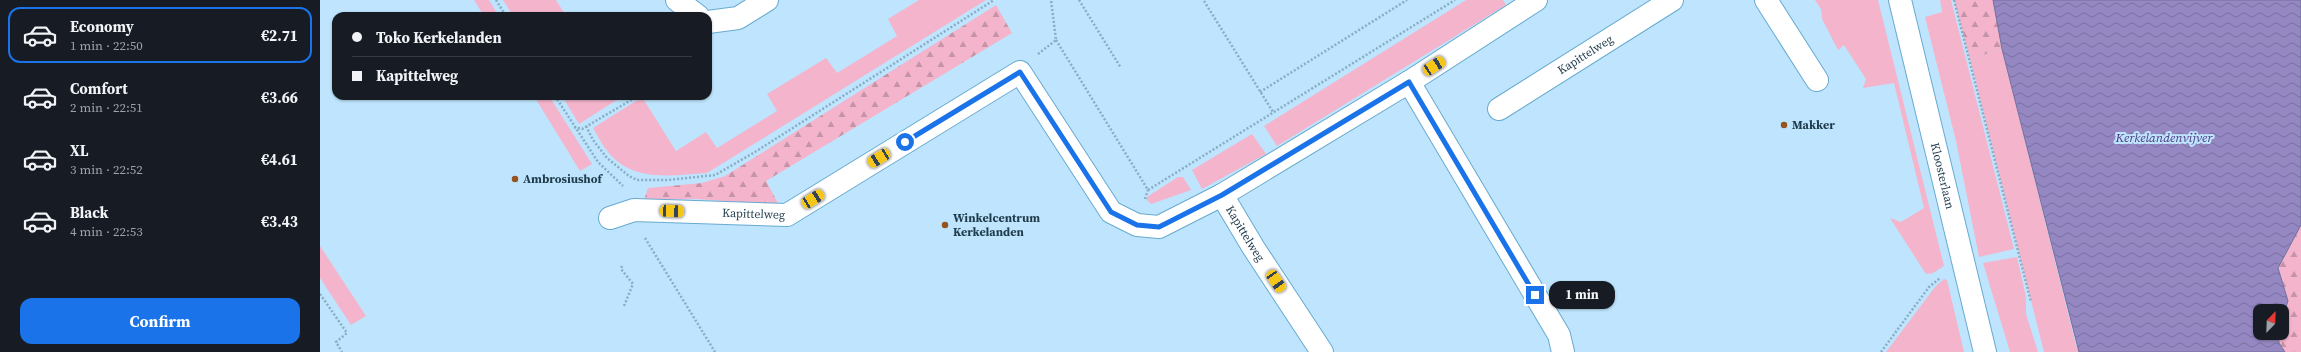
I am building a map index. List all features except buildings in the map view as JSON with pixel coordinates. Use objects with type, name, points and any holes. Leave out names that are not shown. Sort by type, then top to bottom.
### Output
[{"type":"street","points":[[677,0],[693,12]]},
{"type":"street","points":[[712,21],[738,18],[766,0]]},
{"type":"street","name":"Kapittelweg","points":[[636,210],[787,215],[1020,72],[1111,212],[1137,225],[1159,227],[1222,195],[1409,82],[1536,0]]},
{"type":"street","name":"Kapittelweg","points":[[1499,109],[1672,0]]},
{"type":"street","points":[[1766,0],[1817,80]]},
{"type":"street","name":"Kloosterlaan","points":[[1900,0],[1985,352]]},
{"type":"street","points":[[1409,82],[1559,334],[1563,352]]},
{"type":"street","name":"Kapittelweg","points":[[1222,195],[1322,352]]},
{"type":"street","points":[[610,218],[636,210]]},
{"type":"path","points":[[496,0],[504,12]]},
{"type":"path","points":[[586,126],[593,140],[607,158],[629,176],[638,180],[668,180],[715,175],[754,152],[994,0]]},
{"type":"path","points":[[1051,0],[1056,40],[1148,190],[1456,0]]},
{"type":"path","points":[[1079,0],[1121,68]]},
{"type":"path","points":[[1205,0],[1273,112]]},
{"type":"path","points":[[1260,92],[1407,0]]},
{"type":"path","points":[[1954,0],[2031,302]]},
{"type":"path","points":[[1020,72],[1031,60],[1056,40]]},
{"type":"path","points":[[557,100],[598,162],[622,184],[636,210],[640,230],[715,352]]},
{"type":"path","points":[[574,127],[582,129],[631,100]]},
{"type":"path","points":[[622,266],[621,269],[633,284],[624,306]]},
{"type":"path","points":[[1881,352],[1929,287],[1938,279],[1964,266]]},
{"type":"path","points":[[320,294],[347,334],[336,342],[342,352]]},
{"type":"green space","points":[[474,0],[489,0],[496,12],[482,12]]},
{"type":"green space","points":[[503,0],[556,0],[564,12],[510,12]]},
{"type":"green space","points":[[919,0],[986,0],[707,173],[654,175],[629,169],[618,162],[608,152],[593,128],[637,100],[644,100],[676,151],[706,132],[717,148],[777,111],[767,94],[826,58],[837,73],[897,36],[888,19]]},
{"type":"green space","points":[[1466,0],[1503,0],[1506,5],[1277,146],[1264,126]]},
{"type":"green space","points":[[1815,0],[1878,0],[1944,266],[1933,273],[1926,274],[1890,218],[1901,222],[1924,208],[1894,83],[1863,88],[1866,79],[1844,45],[1838,50],[1822,19],[1821,9]]},
{"type":"green space","points":[[1940,0],[1951,0],[2014,249],[1979,257],[1956,141],[1925,17],[1942,12]]},
{"type":"green space","points":[[1954,0],[1993,0],[2002,49],[1970,59]]},
{"type":"green space","points":[[996,5],[1012,33],[766,181],[779,205],[696,199],[644,200],[648,188],[702,183],[725,176]]},
{"type":"green space","points":[[2002,49],[2079,352],[2044,352],[1970,59]]},
{"type":"green space","points":[[536,100],[552,100],[592,164],[580,171]]},
{"type":"green space","points":[[564,100],[617,100],[579,124]]},
{"type":"green space","points":[[1252,134],[1266,154],[1202,189],[1192,170]]},
{"type":"green space","points":[[1178,177],[1183,177],[1191,190],[1151,204],[1147,200],[1147,197]]},
{"type":"green space","points":[[2301,225],[2301,352],[2285,352],[2279,343],[2279,340],[2289,340],[2289,304],[2287,304],[2288,301],[2278,268]]},
{"type":"green space","points":[[320,246],[366,316],[351,325],[320,278]]},
{"type":"green space","points":[[2017,257],[2026,297],[2026,314],[2038,352],[2010,352],[1983,263]]},
{"type":"green space","points":[[1944,279],[1947,280],[1964,352],[1886,352],[1935,287]]},
{"type":"water","name":"Kerkelandenvijver","points":[[1993,0],[2301,0],[2301,225],[2278,268],[2288,301],[2287,304],[2253,304],[2253,340],[2279,340],[2285,352],[2079,352],[2002,49]]},
{"type":"place","name":"Makker","points":[[1784,125]]},
{"type":"place","name":"Ambrosiushof","points":[[515,179]]},
{"type":"place","name":"Winkelcentrum Kerkelanden","points":[[945,225]]},
{"type":"route","points":[[905,142],[1020,72],[1111,212],[1137,225],[1159,227],[1222,195],[1409,82],[1535,295]]}]
